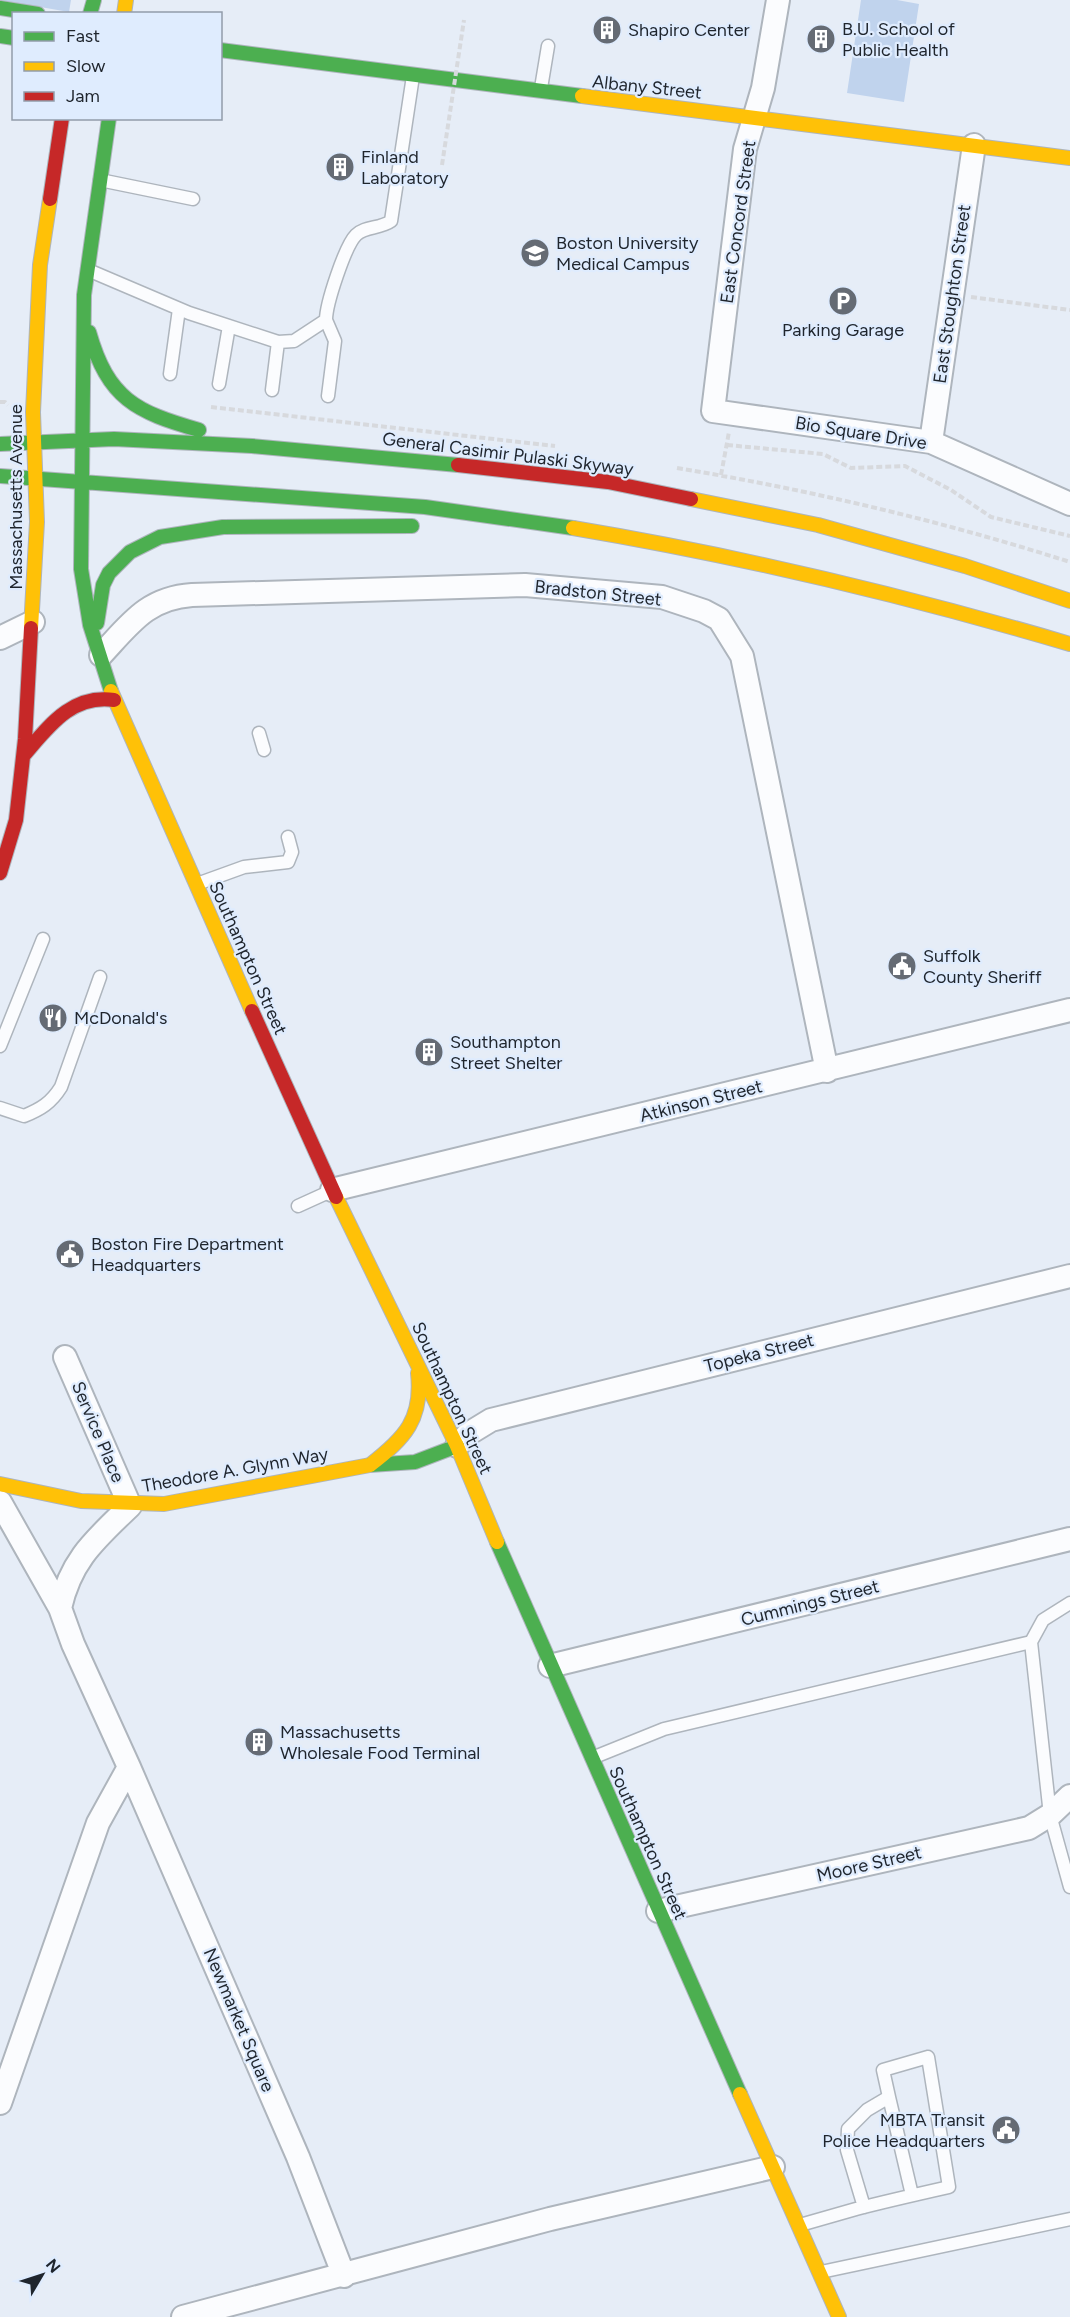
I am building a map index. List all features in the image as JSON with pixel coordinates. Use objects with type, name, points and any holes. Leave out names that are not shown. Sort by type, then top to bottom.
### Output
[{"type":"main road","points":[[0,8],[25,12]]},
{"type":"main road","name":"Albany Street","points":[[222,50],[1070,158]]},
{"type":"main road","name":"Massachusetts Avenue","points":[[0,873],[16,820],[24,755],[38,522],[34,443],[40,265],[62,120]]},
{"type":"main road","points":[[82,484],[84,295],[109,120]]},
{"type":"main road","points":[[84,295],[87,325],[96,356],[103,372],[121,395],[142,411],[161,420],[252,446]]},
{"type":"main road","name":"General Casimir Pulaski Skyway","points":[[0,444],[125,440],[252,446],[608,482],[818,525],[965,566],[1070,601]]},
{"type":"main road","points":[[0,476],[82,484],[268,494],[423,507],[524,519],[615,535],[827,580],[1070,644]]},
{"type":"main road","name":"Southampton Street","points":[[82,484],[83,590],[114,700],[332,1190],[457,1446],[590,1758],[839,2317]]},
{"type":"main road","points":[[445,525],[524,519]]},
{"type":"main road","points":[[101,655],[96,624],[103,585],[109,573],[130,552],[160,537],[223,527],[423,526]]},
{"type":"main road","points":[[1025,585],[1070,594]]},
{"type":"main road","points":[[24,755],[70,708],[96,697],[114,700]]},
{"type":"main road","points":[[370,1465],[402,1438],[420,1408],[421,1389],[416,1362]]},
{"type":"main road","name":"Theodore A. Glynn Way","points":[[0,1484],[66,1498],[130,1506],[205,1497],[370,1465],[395,1466],[417,1462],[457,1446]]},
{"type":"street","name":"East Concord Street","points":[[713,411],[745,149],[756,117],[778,0]]},
{"type":"street","name":"East Stoughton Street","points":[[931,442],[974,145]]},
{"type":"street","name":"Bio Square Drive","points":[[713,411],[931,442],[1070,504]]},
{"type":"street","name":"Bradston Street","points":[[101,655],[154,603],[172,596],[525,585],[662,597],[704,611],[719,619],[742,656],[827,1071]]},
{"type":"street","points":[[0,638],[33,622]]},
{"type":"street","name":"Atkinson Street","points":[[332,1190],[1070,1010]]},
{"type":"street","name":"Topeka Street","points":[[457,1446],[474,1430],[491,1420],[1070,1276]]},
{"type":"street","name":"Service Place","points":[[66,1358],[130,1506]]},
{"type":"street","name":"Newmarket Square","points":[[0,1502],[60,1608],[73,1644],[129,1767],[293,2146],[344,2276]]},
{"type":"street","points":[[60,1608],[73,1567],[86,1548],[130,1506]]},
{"type":"street","name":"Cummings Street","points":[[550,1666],[1070,1539]]},
{"type":"street","points":[[0,2103],[98,1823],[129,1767]]},
{"type":"street","name":"Moore Street","points":[[658,1911],[1029,1828],[1050,1815],[1070,1796]]},
{"type":"street","points":[[183,2317],[344,2276],[550,2219],[773,2167]]},
{"type":"lane","points":[[541,92],[548,46]]},
{"type":"lane","points":[[328,396],[334,341],[326,320],[326,306],[350,244],[365,229],[382,227],[391,221],[413,75]]},
{"type":"lane","points":[[99,180],[193,199]]},
{"type":"lane","points":[[86,269],[179,309],[278,342],[294,341],[326,320]]},
{"type":"lane","points":[[170,374],[179,309]]},
{"type":"lane","points":[[219,384],[230,326]]},
{"type":"lane","points":[[272,390],[278,342]]},
{"type":"lane","points":[[259,734],[264,750]]},
{"type":"lane","points":[[196,884],[244,867],[288,861],[292,852],[288,837]]},
{"type":"lane","points":[[0,1046],[43,939]]},
{"type":"lane","points":[[0,1108],[24,1116],[43,1108],[54,1098],[61,1087],[100,977]]},
{"type":"lane","points":[[298,1206],[332,1190]]},
{"type":"lane","points":[[1070,1603],[1043,1620],[1031,1642],[1050,1815],[1070,1886]]},
{"type":"lane","points":[[590,1758],[664,1729],[1031,1642]]},
{"type":"lane","points":[[799,2226],[864,2207],[949,2187],[928,2056],[883,2070],[912,2195]]},
{"type":"lane","points":[[864,2207],[847,2150],[848,2128],[867,2109],[889,2097]]},
{"type":"lane","points":[[819,2272],[1070,2219]]},
{"type":"path","points":[[442,165],[464,20]]},
{"type":"path","points":[[967,297],[1070,310]]},
{"type":"path","points":[[721,475],[730,428]]},
{"type":"path","points":[[727,445],[823,454],[851,468],[905,466],[951,490],[992,517],[1070,536]]},
{"type":"shaded area","points":[[0,0],[71,0],[69,12]]},
{"type":"shaded area","points":[[861,0],[897,0],[919,4],[904,102],[847,93]]},
{"type":"traffic: fast","points":[[91,12],[94,0]]},
{"type":"traffic: fast","points":[[0,8],[25,12]]},
{"type":"traffic: fast","points":[[0,36],[12,38]]},
{"type":"traffic: fast","points":[[222,50],[582,96]]},
{"type":"traffic: fast","points":[[109,120],[84,295],[81,569],[90,625],[111,691]]},
{"type":"traffic: fast","points":[[89,332],[105,373],[127,399],[158,417],[199,430]]},
{"type":"traffic: fast","points":[[0,444],[114,439],[252,446],[458,465]]},
{"type":"traffic: fast","points":[[0,476],[425,507],[573,528]]},
{"type":"traffic: fast","points":[[97,623],[103,585],[109,573],[130,552],[160,537],[223,527],[412,526]]},
{"type":"traffic: fast","points":[[370,1465],[415,1462],[457,1446]]},
{"type":"traffic: fast","points":[[497,1542],[740,2094]]},
{"type":"traffic: slow","points":[[124,12],[126,0]]},
{"type":"traffic: slow","points":[[582,96],[1070,158]]},
{"type":"traffic: slow","points":[[31,628],[37,522],[33,412],[40,265],[50,199]]},
{"type":"traffic: slow","points":[[691,499],[818,525],[965,566],[1070,601]]},
{"type":"traffic: slow","points":[[573,528],[698,551],[823,578],[1070,644]]},
{"type":"traffic: slow","points":[[111,691],[252,1011]]},
{"type":"traffic: slow","points":[[336,1197],[457,1446],[497,1542]]},
{"type":"traffic: slow","points":[[370,1465],[393,1446],[409,1426],[418,1403],[418,1373]]},
{"type":"traffic: slow","points":[[0,1484],[81,1501],[164,1504],[370,1465]]},
{"type":"traffic: slow","points":[[740,2094],[839,2317]]},
{"type":"traffic: jam","points":[[50,199],[62,120]]},
{"type":"traffic: jam","points":[[458,465],[608,482],[691,499]]},
{"type":"traffic: jam","points":[[0,873],[16,820],[25,739],[31,628]]},
{"type":"traffic: jam","points":[[24,755],[52,723],[74,707],[99,699],[114,700]]},
{"type":"traffic: jam","points":[[252,1011],[336,1197]]},
{"type":"place","name":"Shapiro Center","points":[[607,30]]},
{"type":"place","name":"B.U. School of Public Health","points":[[821,39]]},
{"type":"place","name":"Finland Laboratory","points":[[340,167]]},
{"type":"place","name":"Boston University Medical Campus","points":[[535,253]]},
{"type":"place","name":"Parking Garage","points":[[843,301]]},
{"type":"place","name":"Suffolk County Sheriff","points":[[902,966]]},
{"type":"place","name":"McDonald's","points":[[53,1018]]},
{"type":"place","name":"Southampton Street Shelter","points":[[429,1052]]},
{"type":"place","name":"Boston Fire Department Headquarters","points":[[70,1254]]},
{"type":"place","name":"Massachusetts Wholesale Food Terminal","points":[[259,1742]]},
{"type":"place","name":"MBTA Transit Police Headquarters","points":[[1006,2130]]}]
